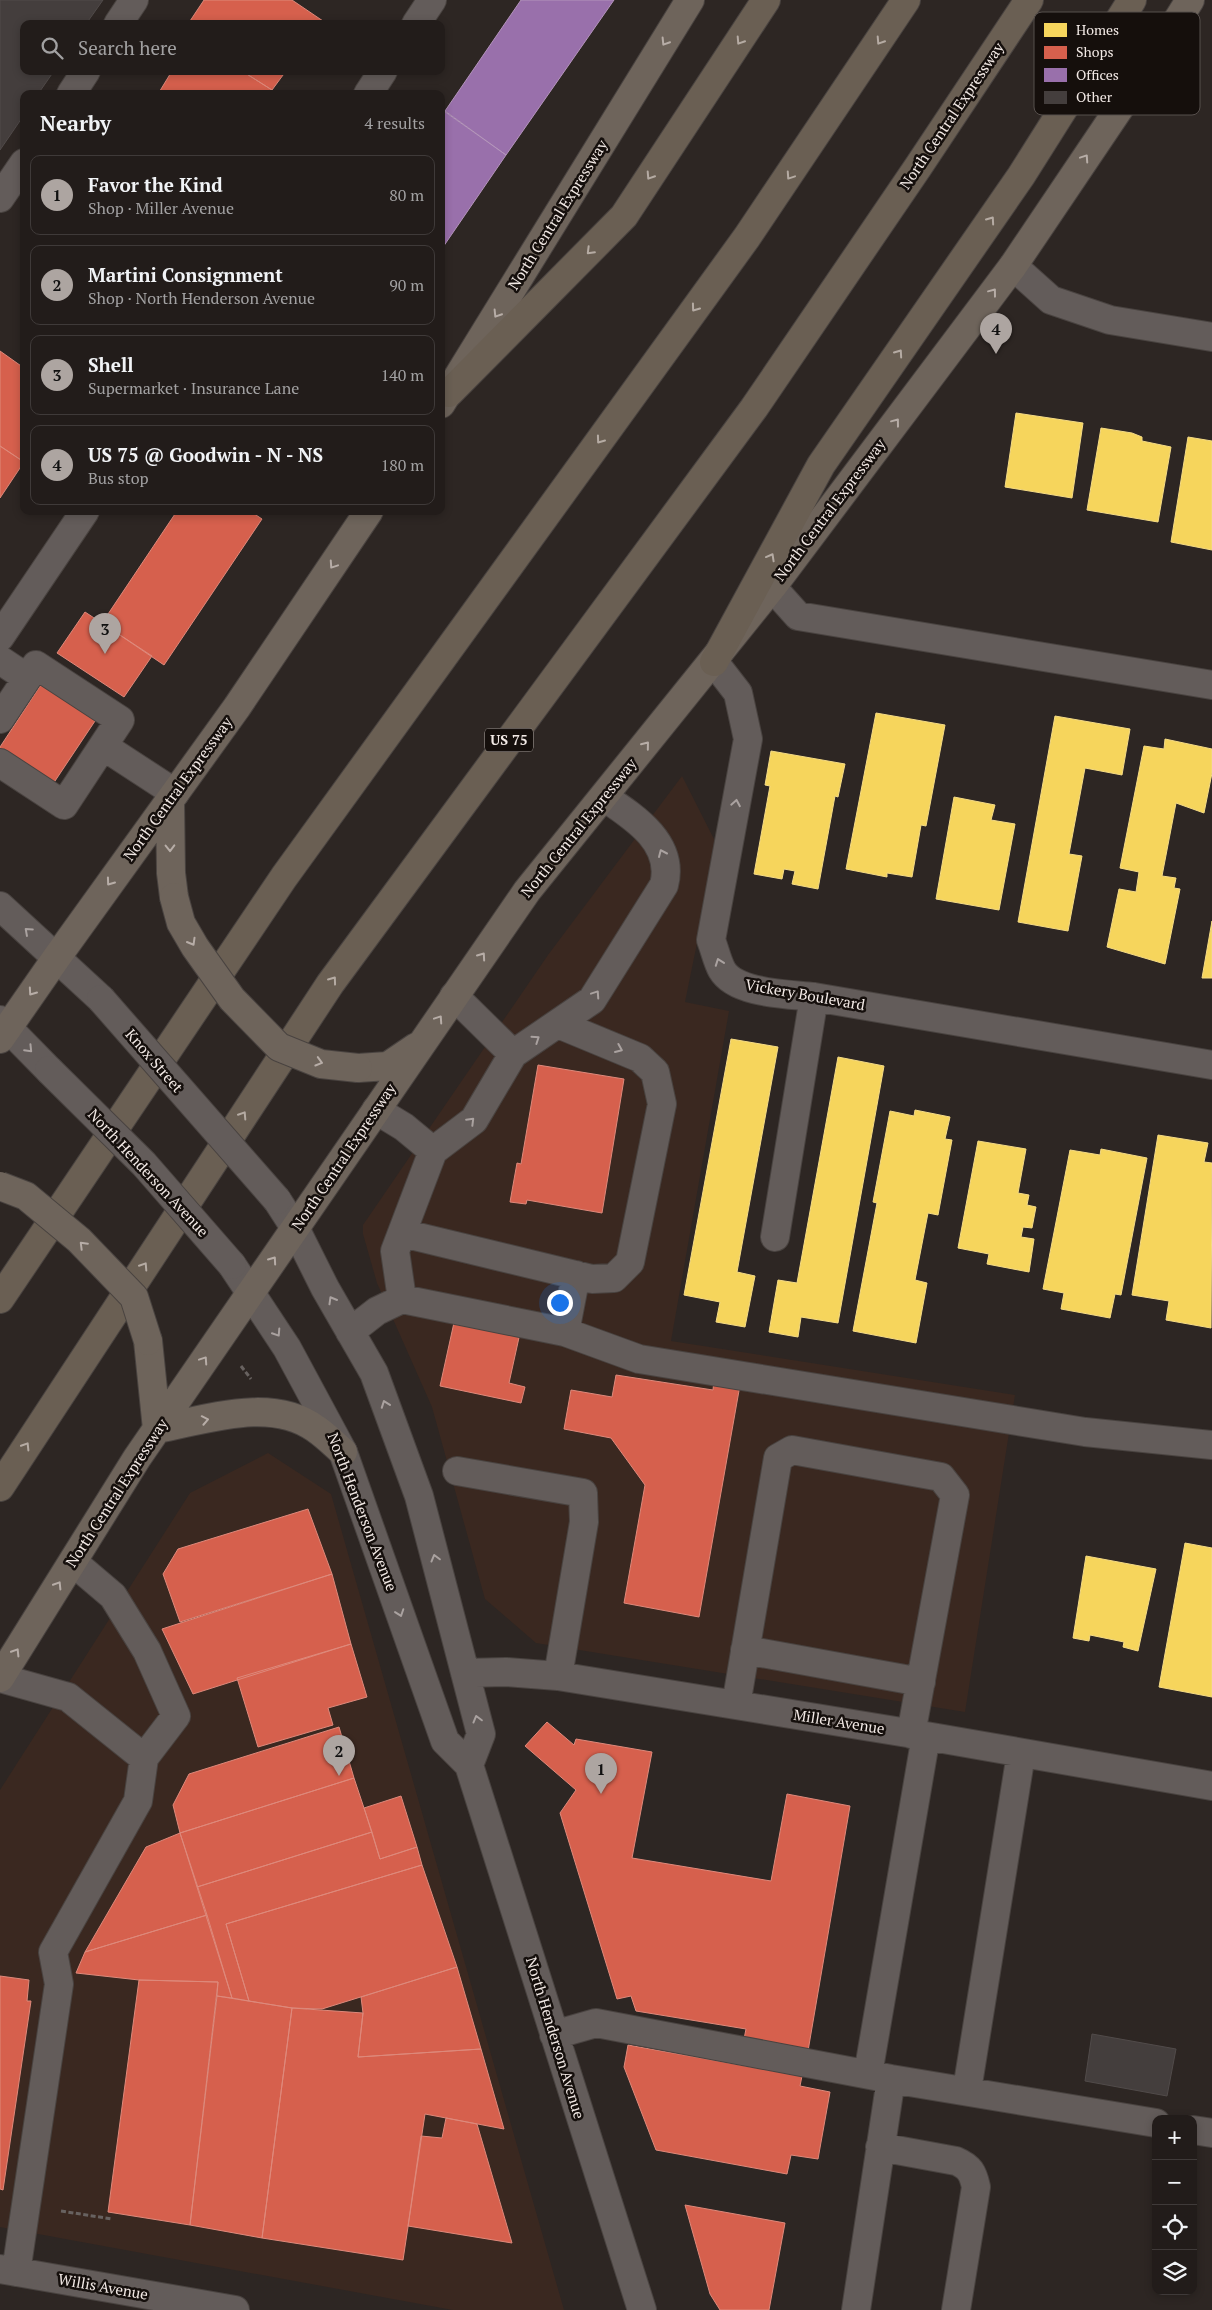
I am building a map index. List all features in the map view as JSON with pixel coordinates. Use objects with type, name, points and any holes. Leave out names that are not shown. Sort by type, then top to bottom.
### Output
[{"type":"highway","points":[[445,398],[624,216],[766,0]]},
{"type":"highway","points":[[0,1299],[284,877],[747,237],[906,0]]},
{"type":"highway","name":"North Central Expressway","points":[[0,1487],[330,984],[754,408],[918,167],[1028,0]]},
{"type":"highway","points":[[1124,12],[1132,0]]},
{"type":"highway","points":[[714,662],[821,465],[1021,176],[1059,115]]},
{"type":"main road","name":"North Central Expressway","points":[[445,398],[690,0]]},
{"type":"main road","name":"North Central Expressway","points":[[1182,12],[1190,0]]},
{"type":"main road","name":"North Central Expressway","points":[[0,1678],[157,1429],[527,891],[714,662],[772,587],[1013,266],[1115,115]]},
{"type":"main road","name":"North Central Expressway","points":[[3,1029],[57,957],[236,707],[366,515]]},
{"type":"main road","points":[[172,796],[170,873],[181,922],[195,947],[232,999],[278,1047],[321,1064],[358,1068],[388,1066],[423,1042]]},
{"type":"main road","points":[[0,1186],[26,1196],[34,1202],[79,1240],[134,1297],[148,1341],[157,1429],[240,1413],[275,1413],[315,1428],[342,1452]]},
{"type":"street","points":[[121,20],[134,0]]},
{"type":"street","points":[[419,20],[432,0]]},
{"type":"street","points":[[74,90],[83,75]]},
{"type":"street","points":[[371,90],[381,75]]},
{"type":"street","points":[[0,198],[20,169]]},
{"type":"street","points":[[1013,266],[1051,300],[1110,320],[1212,337]]},
{"type":"street","points":[[0,637],[82,515]]},
{"type":"street","points":[[772,587],[798,616],[1212,685]]},
{"type":"street","points":[[0,660],[27,678]]},
{"type":"street","name":"Vickery Boulevard","points":[[714,662],[738,693],[748,739],[711,940],[722,970],[733,982],[755,990],[814,997],[1212,1065]]},
{"type":"street","points":[[0,719],[36,665],[120,720],[64,805],[0,763]]},
{"type":"street","points":[[103,746],[172,796]]},
{"type":"street","points":[[402,1299],[395,1251],[433,1151],[474,1120],[513,1054],[592,1000],[664,885],[668,872],[664,853],[650,832],[633,816],[604,796]]},
{"type":"street","name":"Knox Street","points":[[0,906],[101,999],[277,1200],[295,1228]]},
{"type":"street","points":[[454,996],[513,1054]]},
{"type":"street","points":[[775,1237],[814,997]]},
{"type":"street","points":[[402,1233],[592,1279],[614,1278],[630,1262],[662,1104],[655,1072],[640,1058],[558,1024]]},
{"type":"street","name":"North Henderson Avenue","points":[[3,1029],[50,1070],[144,1164],[232,1265],[287,1348],[342,1452],[445,1742],[469,1765],[642,2310]]},
{"type":"street","points":[[376,1110],[404,1127],[433,1151]]},
{"type":"street","points":[[295,1228],[374,1373],[419,1496],[481,1734],[469,1765]]},
{"type":"street","points":[[565,1332],[576,1274]]},
{"type":"street","points":[[350,1332],[377,1311],[402,1299],[565,1332],[638,1359],[1085,1432],[1212,1444]]},
{"type":"street","points":[[736,1705],[778,1458],[792,1450],[941,1477],[955,1495],[921,1682],[918,1735],[880,2076],[880,2147],[856,2310]]},
{"type":"street","points":[[457,1471],[583,1493],[584,1522],[558,1676]]},
{"type":"street","points":[[8,2271],[26,2205],[59,1984],[53,1952],[138,1802],[144,1758],[176,1716],[147,1651],[113,1596],[72,1562]]},
{"type":"street","points":[[745,1650],[921,1682]]},
{"type":"street","name":"Miller Avenue","points":[[465,1673],[506,1672],[558,1676],[918,1735],[1212,1786]]},
{"type":"street","points":[[0,1678],[68,1697],[144,1758]]},
{"type":"street","points":[[967,2090],[1020,1754]]},
{"type":"street","points":[[554,2035],[596,2024],[880,2076],[1152,2122]]},
{"type":"street","points":[[1197,2131],[1212,2133]]},
{"type":"street","points":[[880,2147],[956,2162],[967,2166],[974,2175],[976,2187],[956,2310]]},
{"type":"street","name":"Willis Avenue","points":[[8,2271],[235,2310]]},
{"type":"path","points":[[239,1363],[252,1381]]},
{"type":"path","points":[[26,2205],[112,2219]]},
{"type":"shaded area","points":[[682,776],[717,845],[685,1002],[729,1011],[671,1341],[1015,1395],[965,1712],[536,1643],[485,1599],[432,1407],[377,1283],[363,1234],[363,1225],[548,955]]},
{"type":"shaded area","points":[[268,1453],[331,1494],[564,2310],[453,2310],[0,2227],[0,1790],[190,1493]]},
{"type":"building: Homes","points":[[1016,413],[1083,423],[1072,498],[1005,487]]},
{"type":"building: Homes","points":[[1101,428],[1132,433],[1142,437],[1142,441],[1171,447],[1158,522],[1087,510]]},
{"type":"building: Homes","points":[[1188,437],[1212,441],[1212,550],[1171,542]]},
{"type":"building: Homes","points":[[876,713],[945,725],[926,826],[921,825],[912,877],[887,873],[887,877],[846,869]]},
{"type":"building: Homes","points":[[1055,716],[1130,729],[1122,775],[1085,768],[1069,854],[1082,856],[1068,931],[1018,922]]},
{"type":"building: Homes","points":[[1165,739],[1212,749],[1212,773],[1204,813],[1176,803],[1162,876],[1176,878],[1174,888],[1180,889],[1165,964],[1107,947],[1119,889],[1136,892],[1139,872],[1120,868],[1144,746],[1164,749]]},
{"type":"building: Homes","points":[[771,751],[845,764],[838,797],[835,796],[818,889],[792,884],[795,871],[784,869],[782,879],[754,874],[770,786],[765,785]]},
{"type":"building: Homes","points":[[954,797],[995,805],[991,820],[1015,824],[999,910],[936,899]]},
{"type":"building: Homes","points":[[1212,921],[1212,978],[1202,978]]},
{"type":"building: Homes","points":[[731,1039],[778,1047],[737,1272],[755,1276],[745,1327],[716,1322],[720,1302],[684,1295]]},
{"type":"building: Homes","points":[[838,1057],[884,1066],[838,1323],[801,1317],[798,1337],[769,1332],[778,1280],[797,1283]]},
{"type":"building: Homes","points":[[915,1110],[950,1117],[945,1139],[952,1140],[938,1215],[928,1213],[915,1280],[927,1283],[916,1343],[853,1331],[877,1203],[873,1202],[890,1111],[914,1116]]},
{"type":"building: Homes","points":[[1158,1135],[1208,1143],[1204,1162],[1212,1163],[1211,1328],[1166,1320],[1169,1301],[1132,1295]]},
{"type":"building: Homes","points":[[978,1141],[1026,1149],[1018,1193],[1029,1195],[1027,1205],[1036,1207],[1032,1228],[1023,1227],[1021,1237],[1034,1239],[1029,1272],[987,1264],[989,1254],[958,1248]]},
{"type":"building: Homes","points":[[1101,1149],[1147,1158],[1121,1295],[1115,1294],[1110,1318],[1061,1309],[1064,1293],[1043,1289],[1070,1150],[1100,1155]]},
{"type":"building: Homes","points":[[1185,1543],[1212,1548],[1212,1697],[1159,1687]]},
{"type":"building: Homes","points":[[1086,1556],[1156,1569],[1138,1651],[1123,1647],[1124,1642],[1090,1635],[1089,1641],[1073,1638]]},
{"type":"building: Shops","points":[[204,0],[292,0],[322,20],[191,20]]},
{"type":"building: Shops","points":[[170,75],[248,75],[272,90],[160,90]]},
{"type":"building: Shops","points":[[248,75],[283,75],[272,90]]},
{"type":"building: Shops","points":[[0,351],[20,365],[20,459],[0,446]]},
{"type":"building: Shops","points":[[0,446],[20,459],[20,468],[0,498]]},
{"type":"building: Shops","points":[[174,515],[256,515],[262,519],[164,665],[102,623]]},
{"type":"building: Shops","points":[[85,612],[152,656],[124,697],[57,653]]},
{"type":"building: Shops","points":[[44,680],[99,715],[51,787],[0,754],[0,747]]},
{"type":"building: Shops","points":[[538,1065],[624,1079],[602,1213],[527,1200],[526,1204],[510,1202],[517,1163],[521,1164]]},
{"type":"building: Shops","points":[[455,1318],[520,1333],[509,1383],[525,1387],[521,1403],[440,1386]]},
{"type":"building: Shops","points":[[616,1375],[713,1390],[714,1380],[740,1385],[699,1617],[624,1603],[645,1485],[611,1438],[564,1429],[571,1390],[612,1397]]},
{"type":"building: Shops","points":[[308,1509],[332,1574],[180,1622],[163,1574],[178,1549]]},
{"type":"building: Shops","points":[[332,1574],[351,1644],[193,1694],[162,1629]]},
{"type":"building: Shops","points":[[351,1644],[367,1697],[328,1708],[333,1725],[258,1747],[237,1678]]},
{"type":"building: Shops","points":[[547,1722],[574,1745],[576,1739],[652,1752],[632,1858],[771,1881],[787,1794],[850,1806],[808,2051],[744,2039],[746,2029],[636,2011],[631,1996],[617,1999],[560,1813],[576,1790],[525,1746]]},
{"type":"building: Shops","points":[[339,1727],[354,1778],[180,1833],[173,1805],[189,1774]]},
{"type":"building: Shops","points":[[354,1778],[372,1832],[197,1887],[180,1833]]},
{"type":"building: Shops","points":[[401,1796],[417,1847],[380,1859],[364,1808]]},
{"type":"building: Shops","points":[[372,1832],[380,1859],[417,1847],[422,1865],[226,1924],[249,2001],[232,1998],[197,1887]]},
{"type":"building: Shops","points":[[180,1833],[207,1915],[85,1952],[146,1847]]},
{"type":"building: Shops","points":[[422,1865],[457,1967],[322,2009],[292,2008],[249,2001],[226,1924]]},
{"type":"building: Shops","points":[[207,1915],[232,1998],[217,1996],[218,1982],[139,1980],[76,1973],[85,1952]]},
{"type":"building: Shops","points":[[457,1967],[481,2049],[358,2057],[363,2013],[361,1997]]},
{"type":"building: Shops","points":[[0,1976],[29,1980],[27,2001],[31,2001],[3,2190],[0,2189]]},
{"type":"building: Shops","points":[[139,1980],[218,1982],[190,2225],[108,2212]]},
{"type":"building: Shops","points":[[217,1996],[292,2008],[262,2238],[190,2225]]},
{"type":"building: Shops","points":[[292,2008],[363,2013],[358,2057],[481,2049],[504,2129],[425,2114],[403,2260],[262,2238]]},
{"type":"building: Shops","points":[[628,2045],[802,2076],[800,2086],[830,2092],[818,2159],[791,2155],[787,2174],[656,2150],[624,2067]]},
{"type":"building: Shops","points":[[446,2118],[477,2124],[512,2243],[408,2226],[421,2136],[442,2138]]},
{"type":"building: Shops","points":[[685,2205],[785,2223],[769,2310],[720,2310],[710,2294]]},
{"type":"building: Offices","points":[[521,0],[614,0],[506,155],[445,111]]},
{"type":"building: Offices","points":[[445,112],[506,155],[445,244]]},
{"type":"building: Other","points":[[0,0],[103,0],[89,20],[20,20],[20,75],[51,75],[41,90],[20,90],[20,121],[0,150]]},
{"type":"building: Other","points":[[1092,2034],[1176,2049],[1167,2096],[1085,2081]]},
{"type":"place","name":"US 75 @ Goodwin - N - NS","points":[[996,354]]},
{"type":"place","name":"Shell","points":[[105,654]]},
{"type":"place","name":"Martini Consignment","points":[[339,1776]]},
{"type":"place","name":"Favor the Kind","points":[[601,1794]]}]
